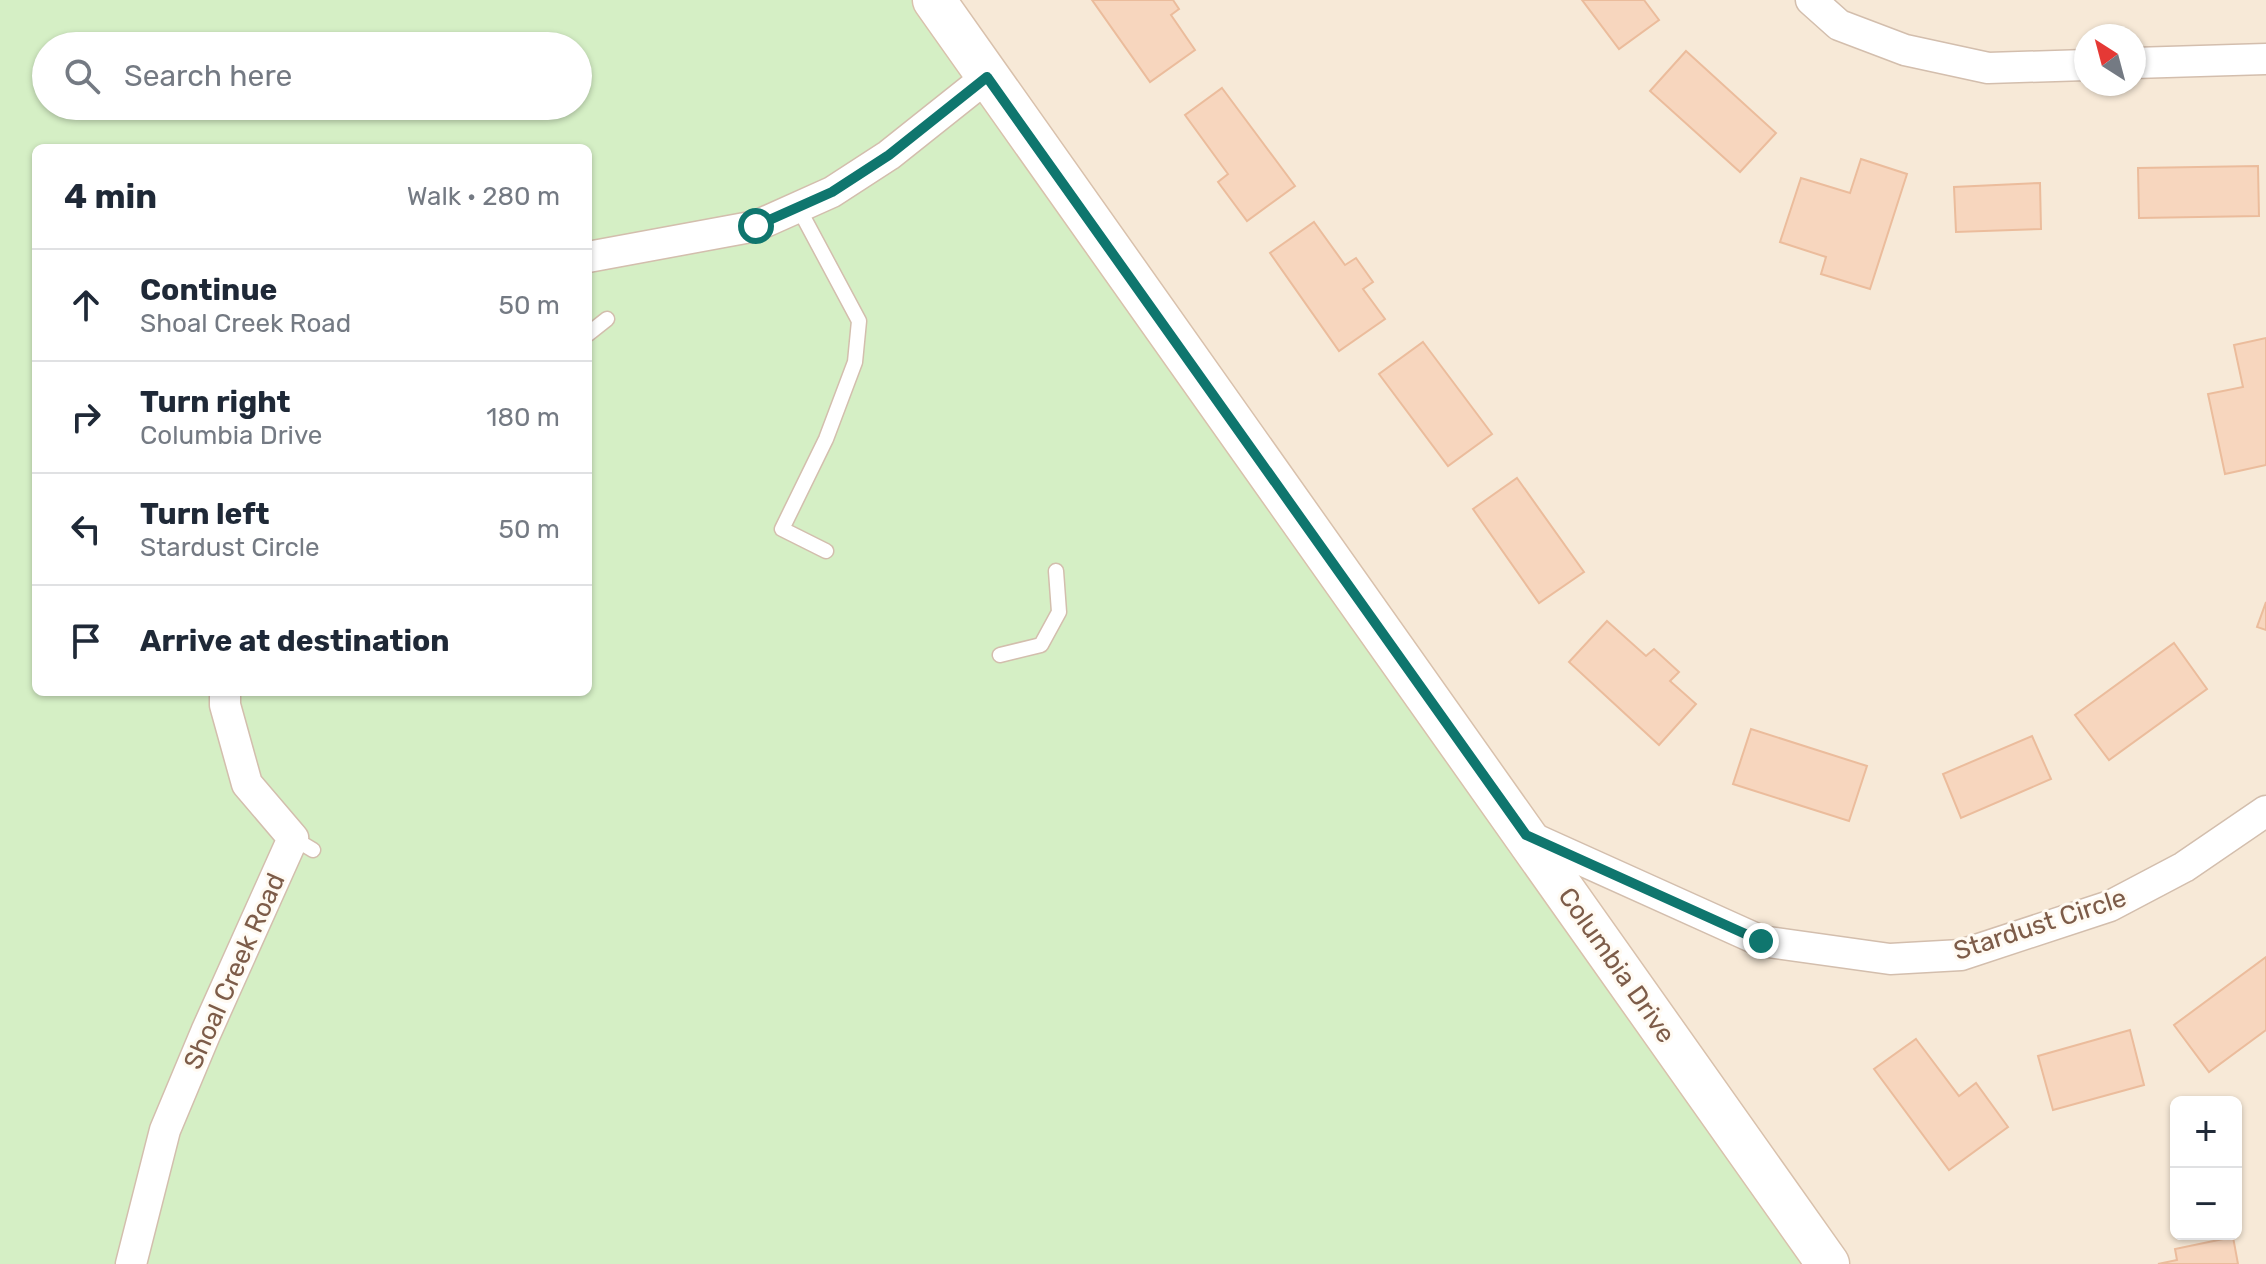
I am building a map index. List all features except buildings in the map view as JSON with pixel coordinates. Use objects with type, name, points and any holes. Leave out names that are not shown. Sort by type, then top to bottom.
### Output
[{"type":"main road","name":"Columbia Drive","points":[[934,0],[1828,1264]]},
{"type":"street","points":[[1811,0],[1839,25],[1905,50],[1988,68],[2074,65]]},
{"type":"street","points":[[2146,63],[2266,59]]},
{"type":"street","points":[[592,256],[756,226],[832,192],[889,155],[987,77]]},
{"type":"street","name":"Shoal Creek Road","points":[[131,1264],[165,1130],[206,1032],[303,844],[247,784],[225,696]]},
{"type":"street","name":"Stardust Circle","points":[[1526,835],[1761,941],[1890,959],[1961,955],[2110,906],[2184,867],[2266,811]]},
{"type":"lane","points":[[798,207],[859,321],[855,362],[826,439],[782,529],[826,551]]},
{"type":"lane","points":[[592,331],[607,319]]},
{"type":"lane","points":[[1000,655],[1041,645],[1059,612],[1056,571]]},
{"type":"shaded area","points":[[936,0],[2266,0],[2266,1264],[1822,1264]]},
{"type":"green space","points":[[0,0],[936,0],[1822,1264],[0,1264]]},
{"type":"route","points":[[756,226],[832,192],[889,155],[987,77],[1526,835],[1761,941]]}]
